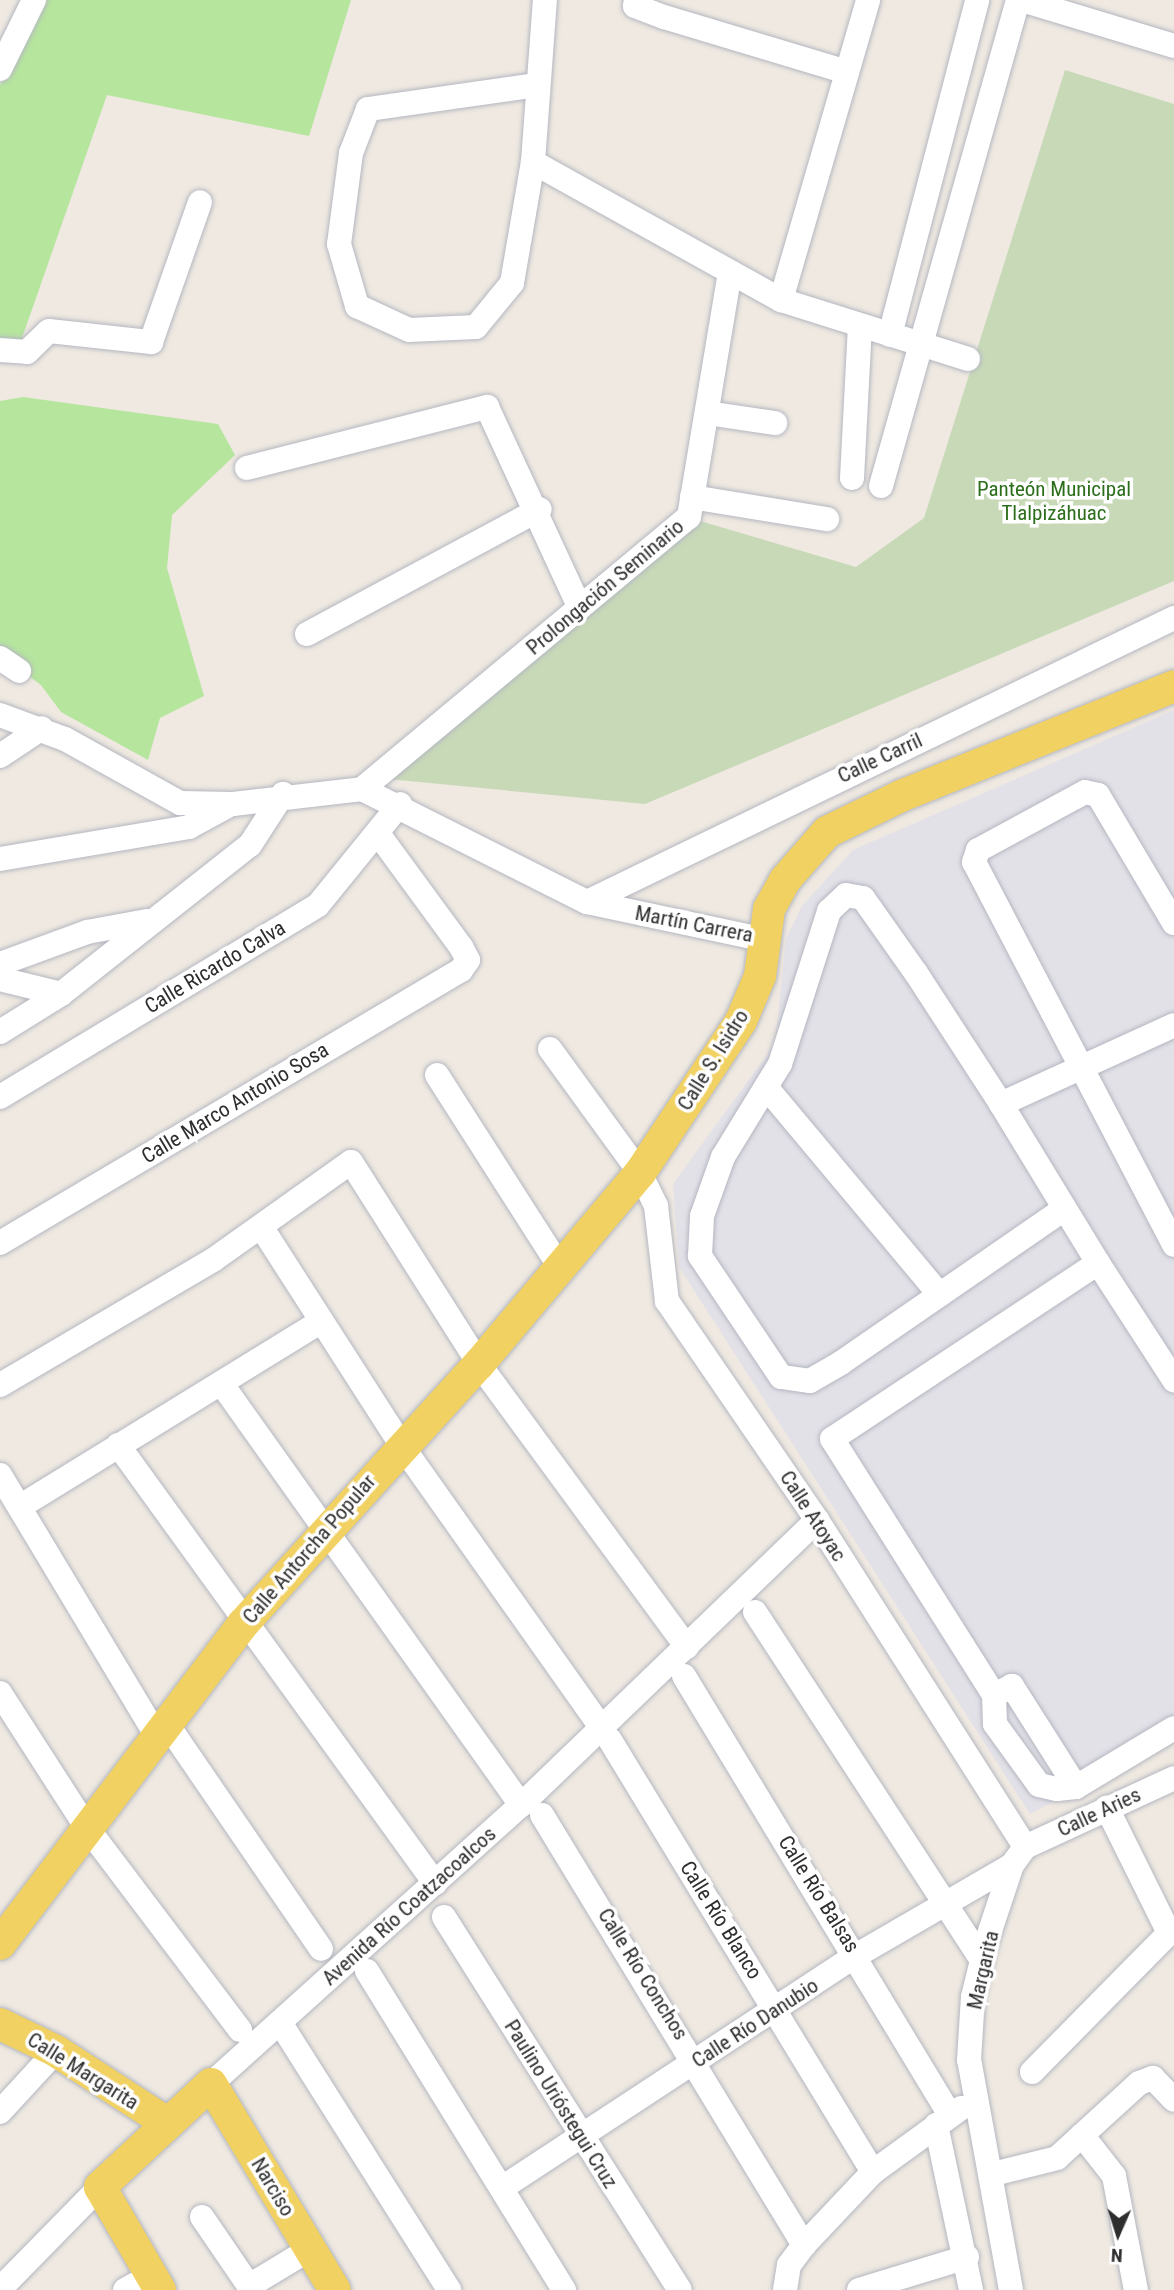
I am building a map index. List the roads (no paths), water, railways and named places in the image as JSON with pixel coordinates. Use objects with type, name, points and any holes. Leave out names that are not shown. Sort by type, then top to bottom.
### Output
[{"type":"main road","name":"Martín Carrera","points":[[761,939],[785,880],[827,832],[901,796],[1174,686]]},
{"type":"main road","name":"Calle S. Isidro","points":[[640,1173],[741,1021],[760,976],[761,939]]},
{"type":"main road","name":"Calle Antorcha Popular","points":[[2,1934],[160,1727],[243,1624],[322,1530],[479,1364],[640,1173]]},
{"type":"main road","name":"Calle Margarita","points":[[0,2024],[56,2052],[164,2121]]},
{"type":"main road","name":"Avenida Río Coatzacoalcos","points":[[100,2187],[164,2121],[211,2084]]},
{"type":"main road","name":"Narciso","points":[[211,2084],[335,2290]]},
{"type":"main road","points":[[100,2187],[145,2285]]},
{"type":"street","points":[[0,69],[34,0]]},
{"type":"street","points":[[537,85],[368,109],[351,153],[339,244],[357,306],[409,330],[476,327],[512,283],[533,162],[545,0]]},
{"type":"street","points":[[781,300],[868,0]]},
{"type":"street","points":[[890,335],[904,270],[977,0]]},
{"type":"street","points":[[881,486],[936,278],[1020,0],[1075,5],[1174,46]]},
{"type":"street","points":[[635,3],[847,72]]},
{"type":"street","points":[[962,56],[999,67]]},
{"type":"street","points":[[944,117],[980,129]]},
{"type":"street","points":[[533,162],[781,300],[968,359]]},
{"type":"street","points":[[930,176],[963,186]]},
{"type":"street","points":[[0,350],[27,352],[48,331],[151,342],[201,202]]},
{"type":"street","points":[[904,270],[936,278]]},
{"type":"street","name":"Prolongación Seminario","points":[[362,789],[689,517],[730,273]]},
{"type":"street","points":[[852,478],[860,326]]},
{"type":"street","points":[[247,468],[487,407],[540,509],[580,608]]},
{"type":"street","points":[[707,413],[775,423]]},
{"type":"street","points":[[692,497],[827,519]]},
{"type":"street","points":[[307,634],[540,509]]},
{"type":"street","name":"Calle Carril","points":[[587,902],[1174,618]]},
{"type":"street","points":[[0,715],[42,728],[180,803],[233,804],[284,794],[362,789]]},
{"type":"street","points":[[0,756],[42,728]]},
{"type":"street","name":"Martín Carrera","points":[[362,789],[400,804],[587,902],[761,939]]},
{"type":"street","points":[[1174,923],[1098,795],[1085,792],[978,850],[974,862],[1174,1245]]},
{"type":"street","points":[[0,1032],[61,994],[151,920],[250,845],[284,794]]},
{"type":"street","points":[[0,859],[189,827],[233,804]]},
{"type":"street","name":"Calle Ricardo Calva","points":[[0,1097],[318,905],[379,835],[400,804]]},
{"type":"street","name":"Calle Marco Antonio Sosa","points":[[0,1243],[461,971],[468,960],[379,835]]},
{"type":"street","points":[[1064,1209],[810,1381],[781,1377],[700,1256],[702,1216],[723,1157],[780,1064],[829,911],[846,895],[863,898],[1001,1104],[1064,1209],[1174,1380]]},
{"type":"street","points":[[0,964],[87,932],[151,920]]},
{"type":"street","points":[[0,979],[61,994]]},
{"type":"street","points":[[1001,1104],[1174,1025]]},
{"type":"street","name":"Calle Atoyac","points":[[550,1049],[640,1173],[656,1206],[667,1301],[817,1520],[1018,1856]]},
{"type":"street","points":[[437,1075],[561,1269]]},
{"type":"street","points":[[766,1087],[940,1295]]},
{"type":"street","points":[[0,1385],[262,1228],[351,1162],[479,1364],[687,1647]]},
{"type":"street","name":"Calle Río Blanco","points":[[262,1228],[319,1323],[402,1446],[606,1733],[873,2172]]},
{"type":"street","points":[[1098,1263],[832,1439],[994,1695],[995,1724],[1039,1785],[1076,1787],[1174,1728]]},
{"type":"street","points":[[21,1506],[319,1323]]},
{"type":"street","name":"Calle Río Conchos","points":[[221,1383],[322,1530],[531,1810],[697,2061],[804,2245]]},
{"type":"street","points":[[118,1445],[243,1624],[435,1883]]},
{"type":"street","points":[[0,1475],[160,1727],[321,1949]]},
{"type":"street","name":"Avenida Río Coatzacoalcos","points":[[211,2084],[435,1883],[531,1810],[687,1647],[817,1520]]},
{"type":"street","points":[[755,1612],[944,1905],[982,1959]]},
{"type":"street","name":"Calle Río Balsas","points":[[684,1676],[857,1955],[943,2120],[971,2290]]},
{"type":"street","points":[[994,1695],[1012,1686],[1076,1787]]},
{"type":"street","points":[[0,1693],[85,1825],[240,2030]]},
{"type":"street","name":"Calle Aries","points":[[1018,1856],[1107,1808],[1174,1778]]},
{"type":"street","points":[[1032,2072],[1169,1933],[1107,1808]]},
{"type":"street","name":"Calle Río Danubio","points":[[502,2188],[857,1955],[944,1905],[1018,1856]]},
{"type":"street","name":"Margarita","points":[[1011,2290],[993,2174],[973,2099],[972,2010],[982,1959],[1018,1856]]},
{"type":"street","name":"Paulino Urióstegui Cruz","points":[[444,1917],[580,2136],[680,2290]]},
{"type":"street","points":[[367,1971],[564,2290]]},
{"type":"street","points":[[281,2024],[449,2290]]},
{"type":"street","points":[[0,2112],[56,2052]]},
{"type":"street","points":[[993,2174],[1042,2166],[1082,2135],[1139,2083],[1153,2078],[1174,2100]]},
{"type":"street","points":[[785,2290],[789,2265],[804,2245],[873,2172],[973,2099]]},
{"type":"street","points":[[1082,2135],[1114,2176],[1136,2290]]},
{"type":"street","name":"Avenida Río Coatzacoalcos","points":[[0,2289],[100,2187]]},
{"type":"street","points":[[202,2217],[249,2286],[310,2249]]},
{"type":"street","points":[[859,2290],[967,2257]]},
{"type":"park label","name":"Panteón Municipal Tlalpizáhuac","points":[[1054,501]]}]
